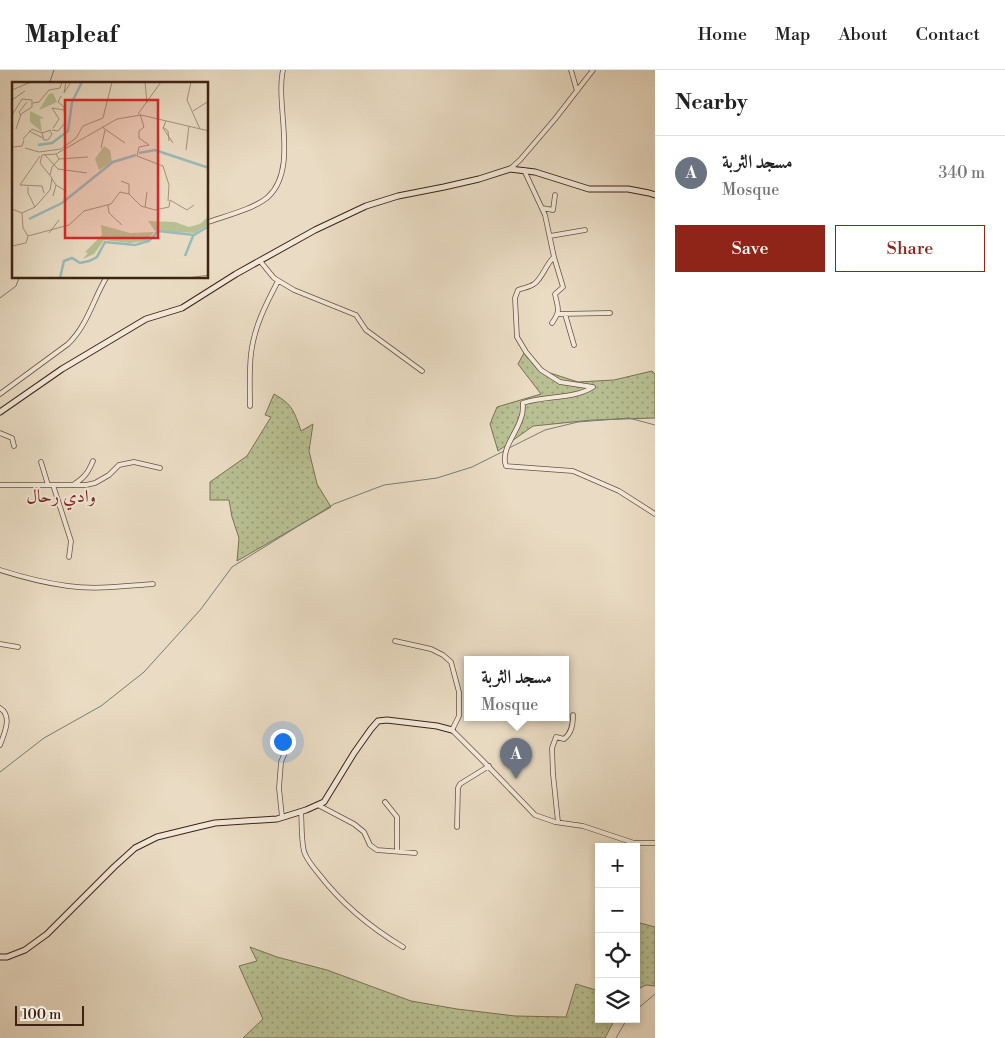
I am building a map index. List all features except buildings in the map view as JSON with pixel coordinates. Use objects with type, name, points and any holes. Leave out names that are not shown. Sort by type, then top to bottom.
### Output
[{"type":"street","points":[[209,222],[260,202],[268,196],[279,181],[284,162],[280,87],[283,70]]},
{"type":"street","points":[[571,70],[577,91]]},
{"type":"street","points":[[510,169],[555,119],[593,70]]},
{"type":"street","points":[[0,412],[62,369],[146,319],[182,308],[236,274],[334,220],[366,206],[398,196],[479,179],[510,169],[535,172],[590,189],[628,189],[655,195]]},
{"type":"street","points":[[524,170],[545,215],[563,287],[555,294],[559,310],[552,323]]},
{"type":"street","points":[[542,208],[553,210],[555,195]]},
{"type":"street","points":[[550,236],[585,230]]},
{"type":"street","points":[[554,257],[534,285],[518,290],[515,298],[518,336],[526,352],[541,370],[560,382],[593,387],[586,392],[531,400],[523,403],[522,416],[506,450],[504,460],[506,466],[573,471],[619,491],[655,514]]},
{"type":"street","points":[[260,261],[278,281],[294,290],[356,315],[366,330],[422,371]]},
{"type":"street","points":[[0,394],[68,344],[76,336],[106,279]]},
{"type":"street","points":[[250,406],[251,354],[256,329],[263,310],[278,281]]},
{"type":"street","points":[[558,314],[610,314]]},
{"type":"street","points":[[565,314],[574,344]]},
{"type":"street","points":[[0,433],[12,438],[14,446]]},
{"type":"street","points":[[72,485],[88,472],[94,461]]},
{"type":"street","points":[[41,462],[71,541],[69,557]]},
{"type":"street","points":[[0,485],[86,485],[95,483],[109,475],[118,465],[134,462],[160,468]]},
{"type":"street","points":[[0,570],[24,578],[69,586],[104,587],[153,584]]},
{"type":"street","points":[[395,641],[431,649],[443,655],[451,662],[459,692],[459,716],[452,730]]},
{"type":"street","points":[[0,644],[18,647]]},
{"type":"street","points":[[0,708],[4,710],[7,719],[0,745]]},
{"type":"street","points":[[558,822],[552,748],[556,737],[564,738],[568,736],[573,726],[574,715]]},
{"type":"street","points":[[0,958],[25,950],[47,934],[135,848],[158,837],[215,823],[277,819],[301,812],[324,802],[371,729],[378,722],[388,720],[437,726],[452,730],[535,815],[558,822],[583,826],[629,843]]},
{"type":"street","points":[[282,817],[279,788],[281,762],[290,738]]},
{"type":"street","points":[[457,827],[458,788],[460,784],[489,766]]},
{"type":"street","points":[[385,802],[397,817],[397,851]]},
{"type":"street","points":[[318,805],[354,824],[364,832],[370,845],[377,850],[415,853]]},
{"type":"street","points":[[301,812],[304,852],[325,883],[352,910],[386,937],[403,947]]},
{"type":"street","points":[[640,844],[655,843]]},
{"type":"green space","points":[[524,353],[547,372],[578,382],[614,380],[652,371],[655,374],[655,418],[592,420],[533,426],[498,451],[490,424],[497,407],[541,394],[518,364]]},
{"type":"green space","points":[[274,394],[292,409],[301,431],[313,424],[309,451],[317,484],[331,507],[237,561],[239,538],[229,500],[210,500],[210,482],[247,456],[271,417],[265,415]]},
{"type":"green space","points":[[640,923],[655,927],[655,986],[646,985],[640,988]]},
{"type":"green space","points":[[250,947],[277,957],[327,970],[411,1001],[515,1016],[566,1017],[576,984],[595,990],[595,1023],[613,1023],[605,1038],[243,1038],[263,1019],[239,966],[257,961]]},
{"type":"waterway","points":[[50,82],[54,70]]},
{"type":"waterway","points":[[0,298],[16,286],[19,279]]},
{"type":"waterway","points":[[509,448],[545,430],[578,422],[629,418],[655,425]]},
{"type":"waterway","points":[[0,772],[44,738],[101,706],[144,672],[201,609],[232,567],[334,504],[384,485],[437,478],[472,467],[506,450]]},
{"type":"waterway","points":[[640,1007],[655,994]]},
{"type":"waterway","points":[[616,1038],[625,1023]]},
{"type":"place","name":"مسجد الثربة","points":[[516,779]]},
{"type":"district","name":"وادي رحال","points":[[61,496]]}]
